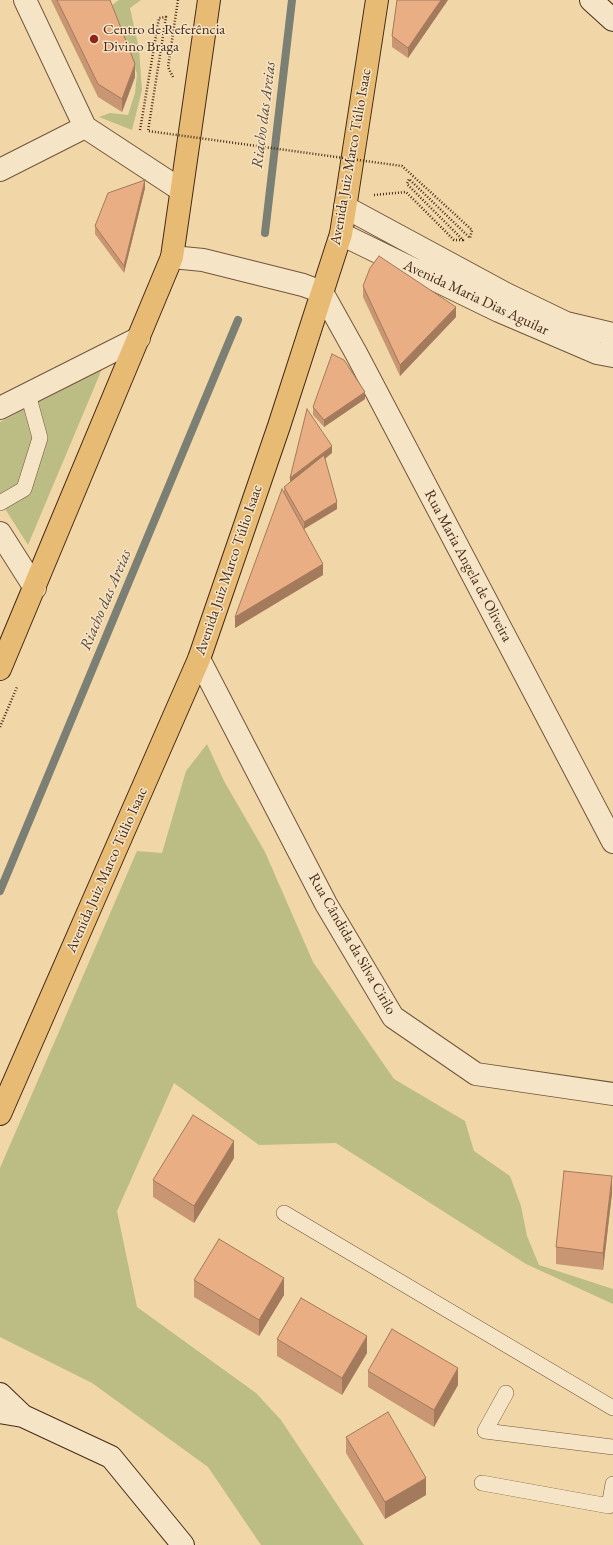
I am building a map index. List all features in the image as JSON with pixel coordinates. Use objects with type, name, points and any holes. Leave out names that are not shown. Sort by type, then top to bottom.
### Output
[{"type":"main road","points":[[0,669],[172,257],[209,0]]},
{"type":"main road","name":"Avenida Juiz Marco Túlio Isaac","points":[[0,1114],[199,659],[279,426],[312,288],[341,234],[377,0]]},
{"type":"street","points":[[25,0],[85,127],[181,190]]},
{"type":"street","points":[[591,0],[613,20]]},
{"type":"street","points":[[0,170],[85,127]]},
{"type":"street","name":"Avenida Maria Dias Aguilar","points":[[345,207],[503,303],[597,353],[613,356]]},
{"type":"street","name":"Avenida Maria Dias Aguilar","points":[[341,234],[503,303],[566,323],[613,334]]},
{"type":"street","points":[[172,257],[203,260],[312,288]]},
{"type":"street","name":"Rua Maria Angela de Oliveira","points":[[312,288],[356,353],[613,842]]},
{"type":"street","points":[[0,408],[139,338]]},
{"type":"street","points":[[0,533],[34,588]]},
{"type":"street","name":"Rua Cândida da Silva Cirilo","points":[[199,659],[326,904],[393,1017],[476,1074],[613,1094]]},
{"type":"street","points":[[0,1394],[23,1416]]},
{"type":"street","points":[[0,1412],[23,1416],[111,1457],[183,1545]]},
{"type":"lane","points":[[0,503],[24,489],[40,438],[28,394]]},
{"type":"lane","points":[[284,1213],[613,1408]]},
{"type":"lane","points":[[506,1394],[485,1431],[613,1447]]},
{"type":"lane","points":[[482,1483],[609,1506],[613,1484]]},
{"type":"path","points":[[140,130],[159,18],[166,17],[148,131],[402,166],[472,230],[470,238],[409,179],[407,184],[463,240],[454,240],[406,192]]},
{"type":"green space","points":[[119,0],[141,0],[130,8],[139,49],[142,90],[132,130],[99,117],[110,113],[128,115],[135,93],[137,74],[112,5]]},
{"type":"green space","points":[[102,369],[28,545],[0,501],[0,422]]},
{"type":"green space","points":[[207,744],[224,781],[265,852],[313,962],[394,1079],[465,1121],[474,1151],[510,1176],[521,1206],[527,1236],[539,1265],[613,1289],[613,1304],[526,1264],[336,1143],[259,1145],[174,1083],[117,1211],[137,1307],[256,1393],[281,1420],[364,1545],[261,1545],[208,1467],[92,1383],[0,1337],[0,1168],[137,851],[162,853],[186,771]]},
{"type":"building","name":"Centro de Referência Divino Braga","points":[[57,0],[110,0],[135,64],[122,99],[98,84]]},
{"type":"building","points":[[397,0],[441,0],[408,48],[392,36]]},
{"type":"building","points":[[145,180],[124,266],[95,226],[108,193]]},
{"type":"building","points":[[379,256],[456,307],[400,365],[363,286],[370,268]]},
{"type":"building","points":[[332,354],[344,360],[365,392],[324,420],[313,407]]},
{"type":"building","points":[[307,409],[332,446],[290,478]]},
{"type":"building","points":[[324,455],[337,502],[304,522],[284,487]]},
{"type":"building","points":[[282,489],[323,564],[235,617]]},
{"type":"building","points":[[193,1115],[234,1141],[194,1206],[153,1180]]},
{"type":"building","points":[[564,1171],[612,1176],[603,1253],[556,1247]]},
{"type":"building","points":[[219,1239],[284,1278],[259,1320],[194,1280]]},
{"type":"building","points":[[301,1298],[367,1336],[342,1378],[277,1339]]},
{"type":"building","points":[[392,1329],[458,1368],[434,1410],[368,1371]]},
{"type":"building","points":[[388,1412],[426,1478],[385,1502],[346,1437]]},
{"type":"waterway","name":"Riacho das Areias","points":[[265,233],[292,0]]},
{"type":"waterway","name":"Riacho das Areias","points":[[0,891],[238,320]]},
{"type":"place","name":"Centro de Referência Divino Braga","points":[[94,39]]}]
